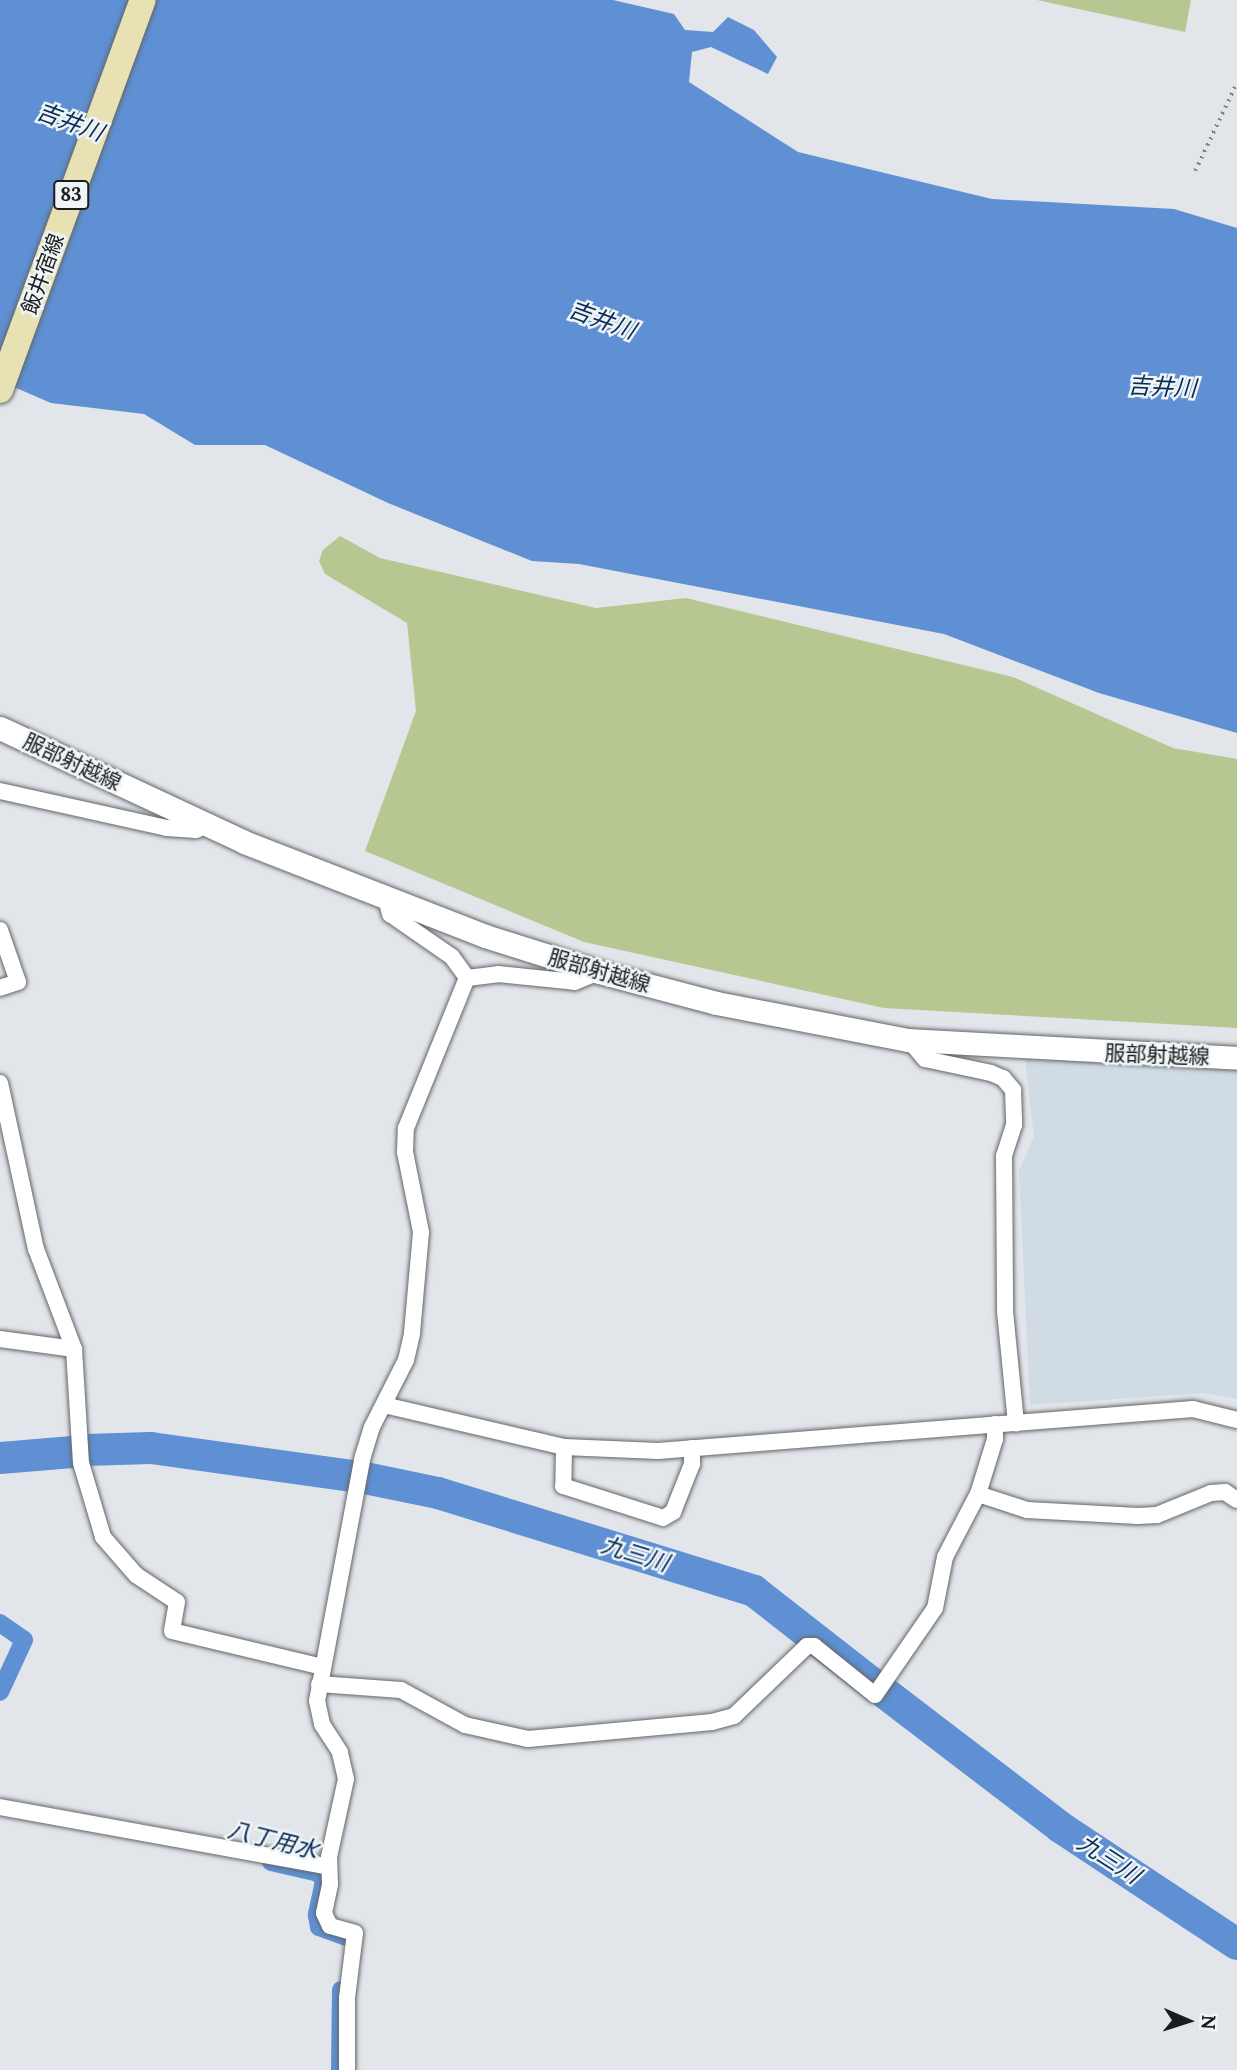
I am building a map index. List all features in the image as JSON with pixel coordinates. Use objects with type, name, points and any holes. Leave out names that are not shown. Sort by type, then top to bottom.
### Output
[{"type":"main road","name":"飯井宿線","points":[[0,390],[143,0]]},
{"type":"main road","name":"服部射越線","points":[[0,728],[208,825],[386,899],[599,972],[785,1018],[909,1040],[1237,1058]]},
{"type":"street","points":[[0,791],[167,828],[196,830],[208,825]]},
{"type":"street","points":[[386,899],[390,914],[452,957],[467,978]]},
{"type":"street","points":[[0,930],[18,982],[0,988]]},
{"type":"street","points":[[467,978],[498,974],[575,982],[599,972]]},
{"type":"street","points":[[347,2070],[347,1998],[355,1933],[325,1923],[329,1867],[346,1779],[340,1752],[317,1712],[319,1684],[363,1456],[406,1360],[418,1276],[421,1232],[405,1152],[406,1128],[467,978]]},
{"type":"street","points":[[909,1040],[925,1059],[991,1073],[1013,1090],[1017,1105],[1004,1169],[1005,1311],[1016,1423]]},
{"type":"street","points":[[0,1087],[36,1250],[74,1349],[81,1463],[103,1537],[136,1575],[177,1602],[172,1631],[323,1667]]},
{"type":"street","points":[[0,1339],[74,1349]]},
{"type":"street","points":[[384,1405],[564,1447],[692,1448],[1193,1409],[1237,1420]]},
{"type":"street","points":[[319,1684],[401,1690],[465,1725],[528,1739],[712,1722],[734,1716],[807,1646],[814,1646],[875,1695],[935,1608],[945,1557],[978,1494],[995,1439],[995,1424]]},
{"type":"street","points":[[564,1447],[563,1486],[663,1518],[673,1512],[692,1464],[692,1448]]},
{"type":"street","points":[[978,1494],[1027,1510],[1138,1516],[1157,1515],[1211,1493],[1225,1492],[1237,1500]]},
{"type":"street","points":[[0,1807],[329,1867]]},
{"type":"path","points":[[1195,171],[1237,82]]},
{"type":"shaded area","points":[[1025,1059],[1237,1066],[1237,1399],[1203,1393],[1030,1405],[1019,1170],[1034,1137]]},
{"type":"green space","points":[[1037,0],[1191,0],[1185,32]]},
{"type":"green space","points":[[340,536],[380,558],[596,608],[686,598],[1013,677],[1173,748],[1237,759],[1237,1028],[884,1008],[584,942],[365,851],[416,711],[407,623],[325,574],[319,561],[323,550]]},
{"type":"water","name":"吉井川","points":[[0,0],[613,0],[674,14],[685,30],[713,32],[728,17],[754,30],[777,57],[768,74],[711,47],[692,52],[689,82],[798,152],[992,199],[1174,209],[1237,228],[1237,733],[1099,693],[944,634],[579,564],[532,561],[388,503],[265,445],[195,445],[144,414],[51,403],[0,381]]},
{"type":"waterway","name":"九三川","points":[[85,1450],[151,1448],[353,1476]]},
{"type":"waterway","name":"九三川","points":[[0,1458],[73,1452]]},
{"type":"waterway","name":"九三川","points":[[365,1478],[438,1493],[754,1591],[877,1687]]},
{"type":"waterway","name":"八丁用水","points":[[0,1623],[24,1640],[0,1692]]},
{"type":"waterway","name":"九三川","points":[[885,1693],[1060,1827],[1237,1944]]},
{"type":"waterway","name":"八丁用水","points":[[271,1862],[319,1873],[324,1881],[317,1915],[319,1927],[344,1936]]},
{"type":"waterway","name":"八丁用水","points":[[340,2070],[341,1990]]}]
